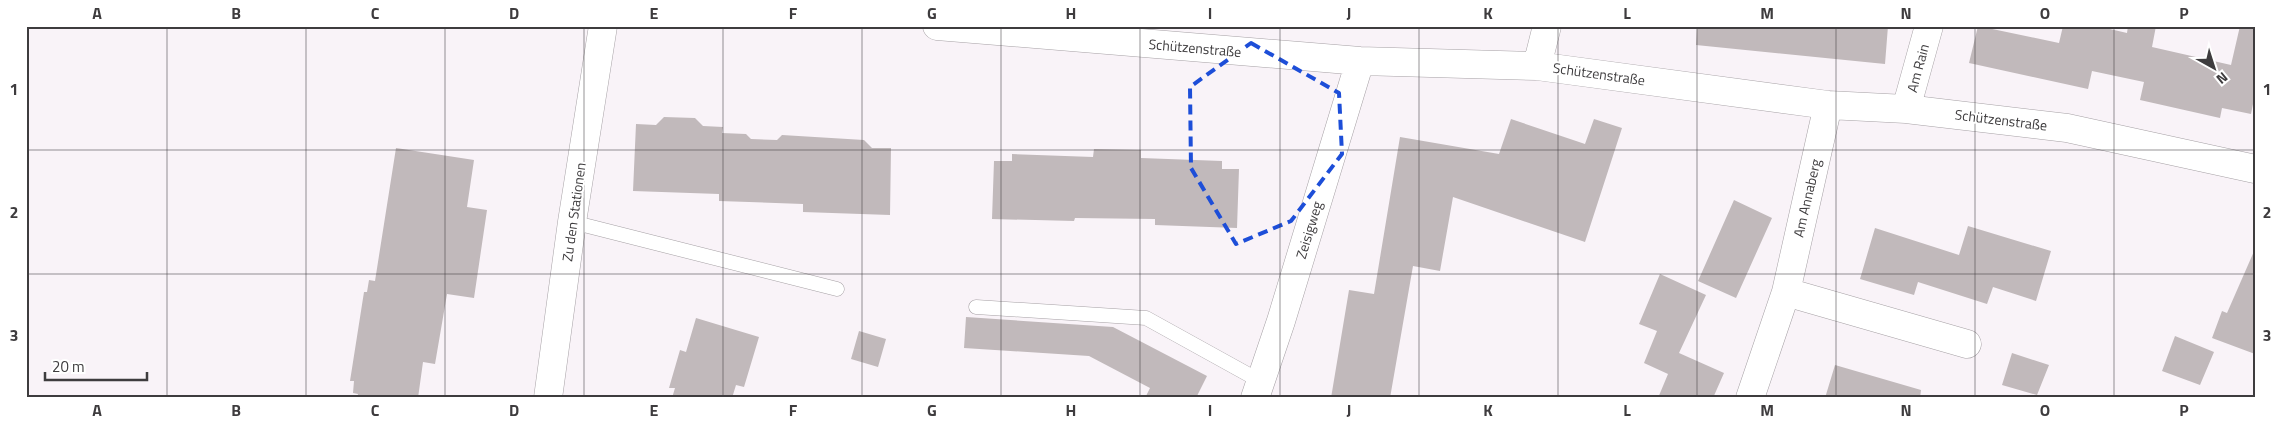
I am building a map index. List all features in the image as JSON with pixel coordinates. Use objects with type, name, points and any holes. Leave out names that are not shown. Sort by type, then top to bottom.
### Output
[{"type":"street","name":"Zu den Stationen","points":[[548,398],[572,222],[603,26]]},
{"type":"street","name":"Schützenstraße","points":[[937,26],[1159,36],[1360,61],[1537,66],[1828,105],[1906,109],[2067,128],[2255,169]]},
{"type":"street","points":[[1537,66],[1546,26]]},
{"type":"street","name":"Am Rain","points":[[1906,109],[1929,26]]},
{"type":"street","name":"Zeisigweg","points":[[1258,389],[1281,321],[1360,61]]},
{"type":"street","name":"Am Annaberg","points":[[1750,398],[1786,292],[1828,105]]},
{"type":"street","points":[[1786,292],[1967,344]]},
{"type":"lane","points":[[572,222],[837,289]]},
{"type":"lane","points":[[976,307],[1146,318],[1258,389]]},
{"type":"highlighted area","points":[[1251,43],[1339,93],[1342,154],[1291,221],[1236,244],[1191,168],[1190,87]]},
{"type":"building","points":[[1697,26],[1888,26],[1885,64],[1696,45]]},
{"type":"building","points":[[1978,26],[2059,43],[2063,26],[2097,26],[2127,33],[2128,26],[2156,26],[2152,47],[2231,65],[2240,26],[2255,26],[2255,94],[2251,114],[2222,108],[2220,118],[2140,100],[2144,82],[2092,71],[2088,89],[1969,63]]},
{"type":"building","points":[[664,117],[695,118],[703,126],[723,127],[722,133],[746,134],[751,139],[777,140],[782,135],[864,140],[872,148],[891,148],[890,215],[803,212],[803,204],[719,201],[719,194],[633,191],[636,124],[656,125]]},
{"type":"building","points":[[1511,119],[1585,144],[1594,119],[1622,128],[1585,242],[1453,197],[1440,271],[1413,266],[1390,398],[1331,398],[1349,290],[1374,294],[1400,137],[1499,154]]},
{"type":"building","points":[[396,148],[474,160],[467,207],[487,210],[474,298],[447,294],[435,364],[423,362],[418,398],[357,398],[358,394],[353,393],[354,381],[350,381],[364,292],[367,292],[369,280],[375,281]]},
{"type":"building","points":[[1094,149],[1141,150],[1141,158],[1222,161],[1222,169],[1239,169],[1237,228],[1155,225],[1155,219],[1075,218],[1074,221],[992,219],[994,161],[1012,161],[1012,154],[1093,157]]},
{"type":"building","points":[[1734,200],[1772,218],[1736,298],[1698,281]]},
{"type":"building","points":[[1968,226],[2051,251],[2036,301],[1993,287],[1987,304],[1918,282],[1914,295],[1860,279],[1875,228],[1959,255]]},
{"type":"building","points":[[2255,249],[2255,354],[2212,338],[2222,311],[2227,313]]},
{"type":"building","points":[[1660,274],[1706,295],[1679,353],[1724,373],[1713,398],[1658,398],[1668,374],[1644,363],[1657,331],[1639,324]]},
{"type":"building","points":[[966,317],[1113,327],[1207,376],[1196,398],[1145,398],[1150,388],[1089,356],[964,348]]},
{"type":"building","points":[[696,318],[759,337],[744,387],[736,385],[732,398],[672,398],[675,388],[669,388],[680,350],[686,352]]},
{"type":"building","points":[[859,331],[886,339],[878,367],[851,359]]},
{"type":"building","points":[[2175,336],[2214,352],[2200,385],[2162,371]]},
{"type":"building","points":[[2012,353],[2049,365],[2037,395],[2002,385]]},
{"type":"building","points":[[1835,365],[1921,390],[1920,398],[1825,398]]}]
